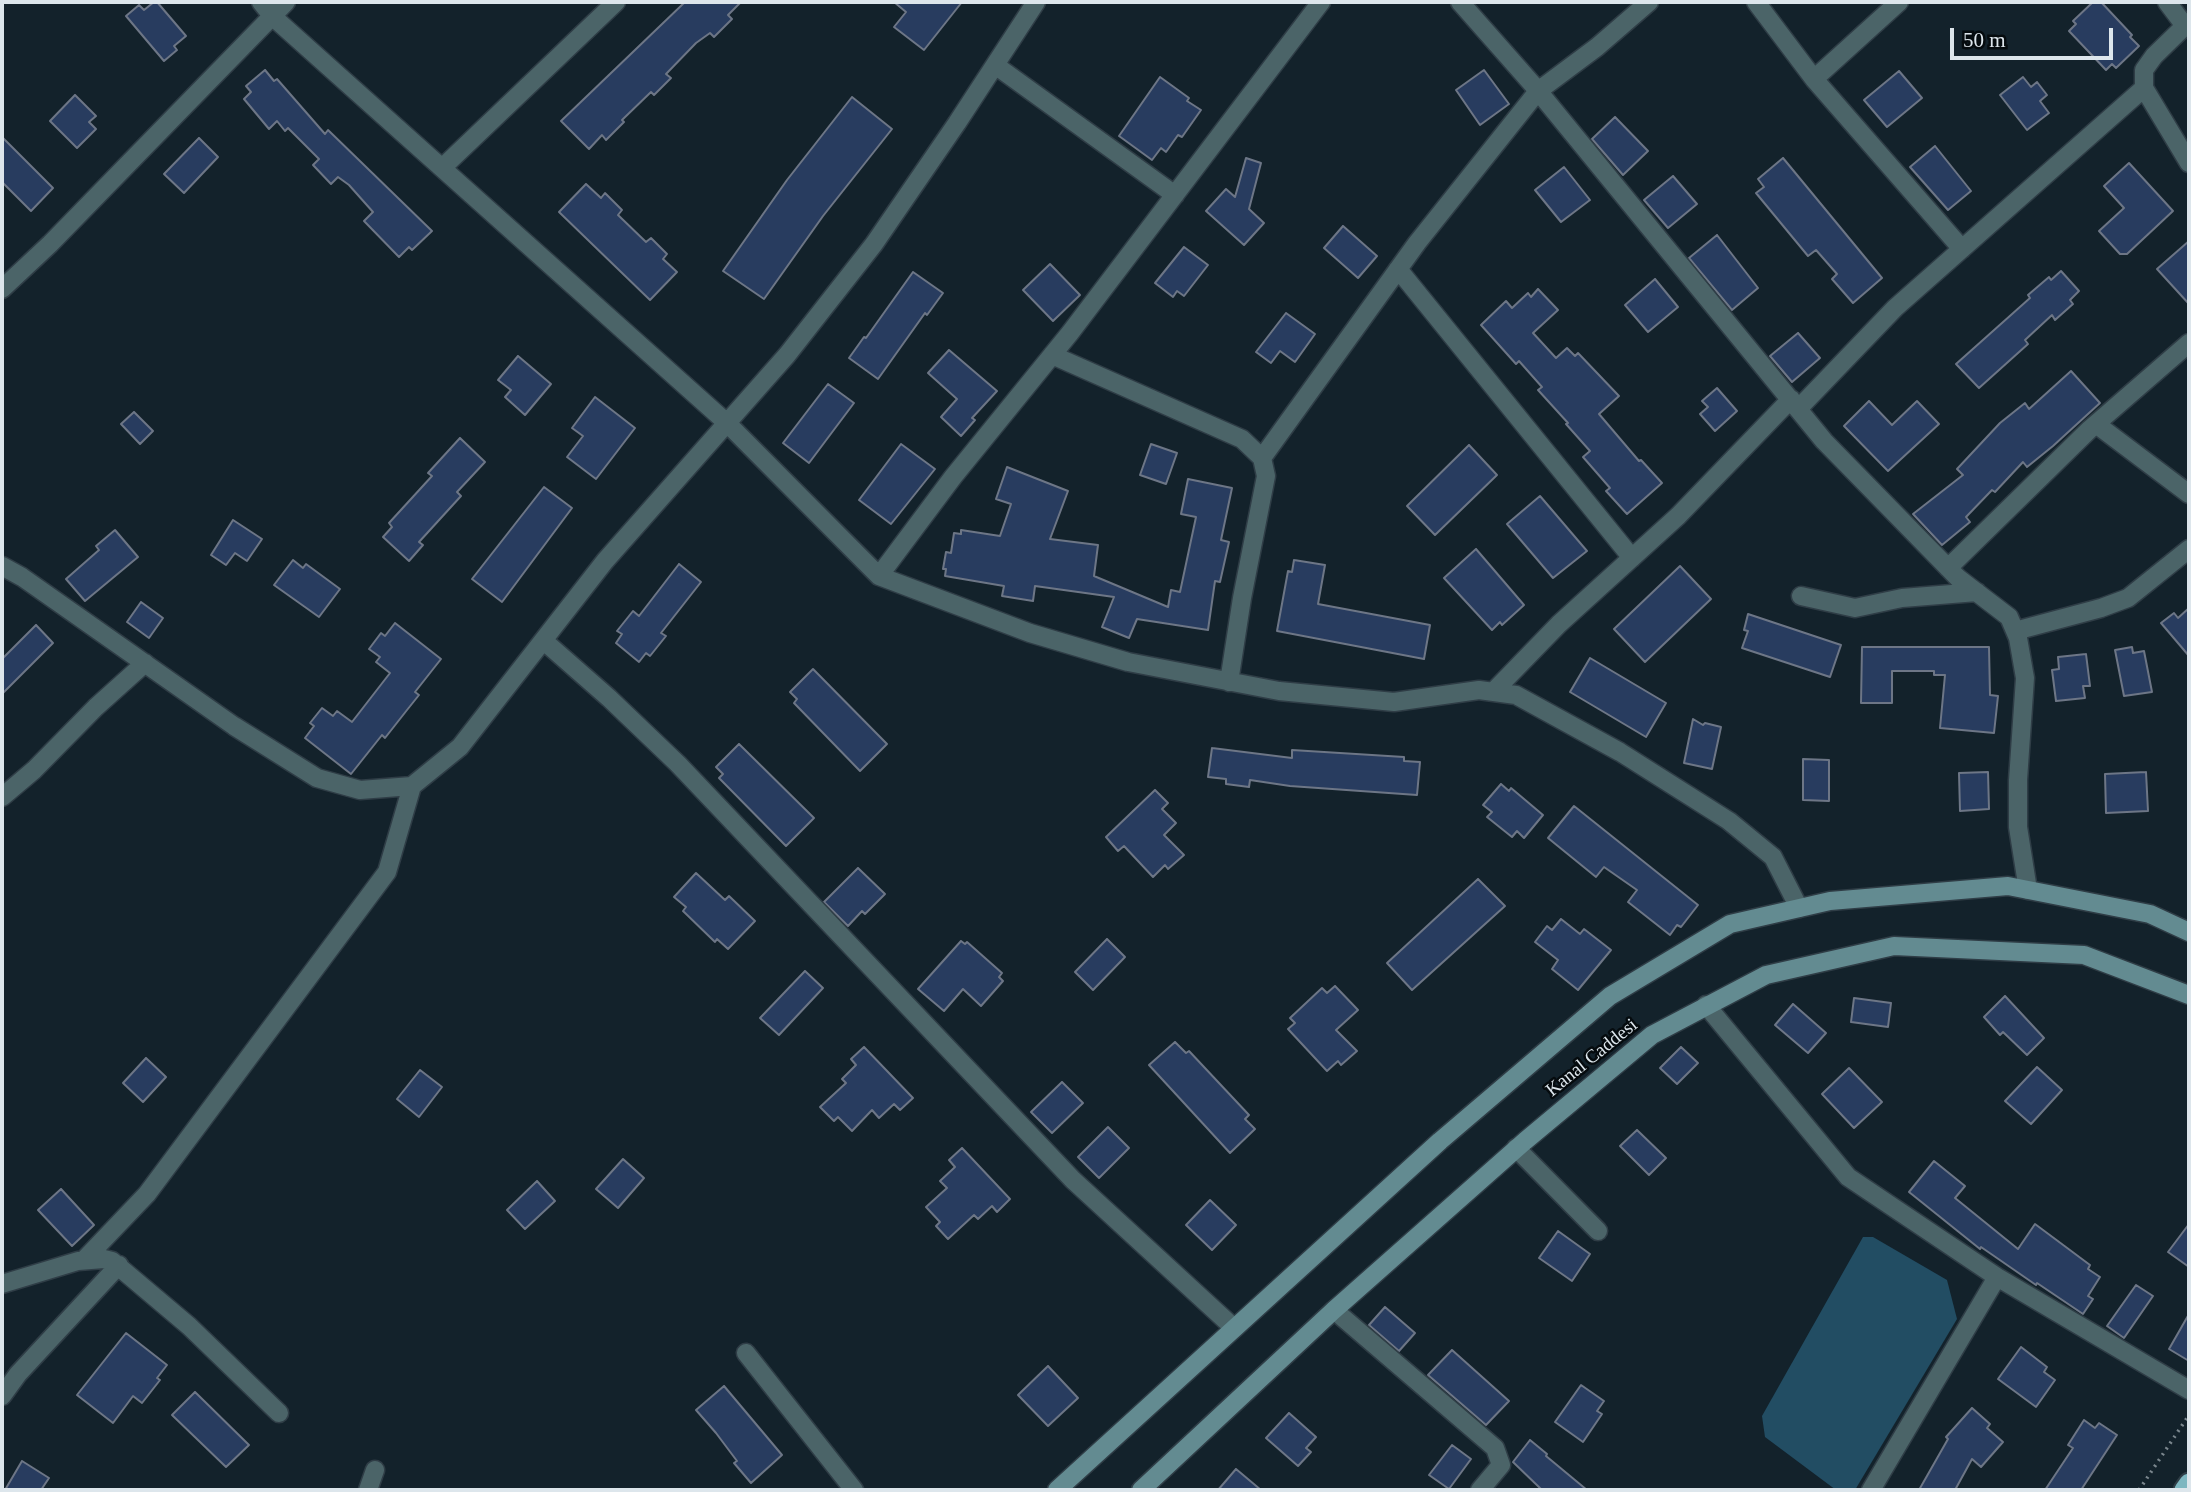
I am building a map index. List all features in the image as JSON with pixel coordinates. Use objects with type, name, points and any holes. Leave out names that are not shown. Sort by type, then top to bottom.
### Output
[{"type":"highway","points":[[2184,1490],[2189,1483]]},
{"type":"main road","points":[[1057,1490],[1440,1141],[1610,996],[1730,924],[1830,901],[2008,886],[2150,914],[2189,932]]},
{"type":"main road","name":"Kanal Caddesi","points":[[1141,1490],[1334,1310],[1516,1149],[1652,1035],[1766,975],[1894,946],[2084,955],[2189,996]]},
{"type":"street","points":[[2,289],[50,244],[266,9],[286,2]]},
{"type":"street","points":[[442,168],[616,2]]},
{"type":"street","points":[[2,566],[22,577],[234,726],[317,778],[360,790],[412,786],[460,747],[605,561],[787,355],[874,244],[1036,2]]},
{"type":"street","points":[[879,576],[953,477],[1052,355],[1321,2]]},
{"type":"street","points":[[1460,2],[1538,91],[1824,441],[1948,568],[2009,617],[2015,631],[2025,678],[2018,815],[2028,890]]},
{"type":"street","points":[[1262,457],[1398,269],[1538,91],[1597,47],[1648,2]]},
{"type":"street","points":[[1756,2],[1814,79],[1962,249]]},
{"type":"street","points":[[1814,79],[1899,2]]},
{"type":"street","points":[[2167,2],[2187,24],[2165,44],[2144,70],[2144,88],[2189,163]]},
{"type":"street","points":[[266,9],[727,423],[879,576],[1030,633],[1128,662],[1229,682],[1279,691],[1394,702],[1479,690],[1517,695],[1620,752],[1729,821],[1773,857],[1799,908]]},
{"type":"street","points":[[995,65],[1175,195]]},
{"type":"street","points":[[1493,692],[1559,624],[1678,516],[1895,308],[2144,88]]},
{"type":"street","points":[[1398,269],[1632,558]]},
{"type":"street","points":[[1948,568],[2096,425],[2189,343]]},
{"type":"street","points":[[1052,355],[1242,439],[1262,457],[1266,476],[1229,682]]},
{"type":"street","points":[[2096,425],[2189,494]]},
{"type":"street","points":[[2015,631],[2128,598],[2189,549]]},
{"type":"street","points":[[1801,596],[1854,608],[1902,598],[1976,592]]},
{"type":"street","points":[[544,641],[678,764],[1073,1180],[1234,1328]]},
{"type":"street","points":[[2,797],[34,770],[96,707],[145,663]]},
{"type":"street","points":[[84,1260],[147,1194],[387,872],[412,786]]},
{"type":"street","points":[[1706,1006],[1848,1177],[1997,1277],[2189,1390]]},
{"type":"street","points":[[1516,1149],[1598,1231]]},
{"type":"street","points":[[2,1284],[84,1260],[113,1261],[189,1326],[279,1413]]},
{"type":"street","points":[[2,1396],[18,1374],[119,1265]]},
{"type":"street","points":[[1871,1490],[1997,1277]]},
{"type":"street","points":[[1334,1310],[1495,1448],[1501,1465],[1480,1490]]},
{"type":"street","points":[[746,1353],[854,1490]]},
{"type":"street","points":[[368,1490],[375,1470]]},
{"type":"path","points":[[2139,1490],[2189,1415]]},
{"type":"shaded area","points":[[1863,1237],[1873,1237],[1947,1280],[1957,1319],[1855,1490],[1836,1490],[1765,1437],[1762,1416]]},
{"type":"building","points":[[157,2],[186,36],[174,46],[177,50],[164,61],[126,16],[139,5],[144,10]]},
{"type":"building","points":[[685,2],[741,2],[728,15],[732,19],[714,37],[710,33],[696,43],[666,74],[671,78],[654,95],[651,92],[606,140],[602,135],[589,149],[561,121]]},
{"type":"building","points":[[894,2],[962,2],[924,50],[894,27],[906,12]]},
{"type":"building","points":[[2093,2],[2101,2],[2139,46],[2116,68],[2112,64],[2106,70],[2069,31],[2076,24],[2073,21]]},
{"type":"building","points":[[265,70],[274,81],[277,79],[325,134],[328,130],[432,231],[412,250],[409,247],[399,257],[364,221],[373,212],[349,185],[338,177],[331,184],[313,165],[319,159],[288,128],[285,131],[277,121],[269,129],[244,99],[251,92],[246,86]]},
{"type":"building","points":[[1484,70],[1509,104],[1480,125],[1456,90]]},
{"type":"building","points":[[1899,71],[1922,98],[1887,127],[1864,100]]},
{"type":"building","points":[[1160,77],[1201,110],[1182,137],[1178,135],[1166,152],[1161,148],[1152,160],[1119,136]]},
{"type":"building","points":[[2023,77],[2031,87],[2037,82],[2047,95],[2040,101],[2049,113],[2027,130],[2000,95]]},
{"type":"building","points":[[75,95],[96,116],[89,122],[96,129],[77,148],[50,121]]},
{"type":"building","points":[[852,97],[892,129],[823,216],[764,299],[723,271],[787,180]]},
{"type":"building","points":[[1615,117],[1648,151],[1623,175],[1592,139]]},
{"type":"building","points":[[2,137],[53,188],[31,211],[2,182]]},
{"type":"building","points":[[199,138],[218,157],[184,193],[164,174]]},
{"type":"building","points":[[1935,146],[1971,191],[1948,210],[1910,167]]},
{"type":"building","points":[[1246,158],[1261,163],[1249,209],[1264,223],[1244,245],[1206,211],[1226,189],[1235,197]]},
{"type":"building","points":[[1783,158],[1882,278],[1853,303],[1832,279],[1837,274],[1816,250],[1808,256],[1756,193],[1764,187],[1758,179]]},
{"type":"building","points":[[2129,163],[2173,211],[2127,254],[2120,254],[2099,231],[2124,208],[2104,186]]},
{"type":"building","points":[[1564,167],[1590,200],[1561,222],[1535,190]]},
{"type":"building","points":[[1673,176],[1697,204],[1668,228],[1644,200]]},
{"type":"building","points":[[586,184],[601,198],[605,193],[622,210],[618,215],[646,242],[651,238],[667,254],[663,259],[677,272],[650,300],[559,212]]},
{"type":"building","points":[[1343,226],[1377,256],[1358,278],[1324,248]]},
{"type":"building","points":[[1717,235],[1758,288],[1732,310],[1689,258]]},
{"type":"building","points":[[2189,241],[2189,304],[2157,269]]},
{"type":"building","points":[[1184,247],[1208,265],[1184,296],[1177,291],[1173,297],[1155,283]]},
{"type":"building","points":[[1050,264],[1080,295],[1053,321],[1023,290]]},
{"type":"building","points":[[2061,271],[2079,291],[2070,300],[2073,304],[2055,320],[2052,315],[2025,340],[2028,344],[1979,388],[1956,364],[2030,298],[2028,295],[2049,277],[2051,280]]},
{"type":"building","points":[[913,272],[943,293],[927,315],[925,313],[878,379],[849,358]]},
{"type":"building","points":[[1655,279],[1678,307],[1648,332],[1625,305]]},
{"type":"building","points":[[1538,289],[1558,310],[1533,333],[1556,358],[1567,348],[1575,356],[1578,353],[1619,396],[1599,414],[1639,461],[1641,460],[1662,483],[1627,514],[1606,491],[1610,488],[1583,457],[1590,451],[1538,390],[1542,387],[1519,361],[1516,364],[1481,325],[1506,301],[1512,308],[1528,293],[1531,297]]},
{"type":"building","points":[[1286,313],[1315,334],[1295,362],[1280,351],[1271,363],[1256,352]]},
{"type":"building","points":[[1798,333],[1820,358],[1792,382],[1770,356]]},
{"type":"building","points":[[949,350],[997,391],[972,418],[975,420],[961,436],[941,417],[957,399],[928,373]]},
{"type":"building","points":[[518,356],[551,384],[525,415],[505,397],[511,390],[498,380]]},
{"type":"building","points":[[2071,371],[2100,403],[2027,467],[2023,462],[1995,492],[1992,490],[1966,517],[1970,522],[1942,545],[1913,514],[1963,475],[1957,469],[2000,423],[2025,403],[2029,409]]},
{"type":"building","points":[[828,384],[854,403],[809,463],[783,443]]},
{"type":"building","points":[[1717,388],[1737,411],[1715,431],[1700,414],[1708,407],[1702,401]]},
{"type":"building","points":[[595,397],[635,428],[596,479],[567,457],[583,436],[572,428]]},
{"type":"building","points":[[1869,401],[1892,425],[1917,401],[1939,424],[1888,471],[1844,426]]},
{"type":"building","points":[[134,412],[153,431],[140,444],[121,424]]},
{"type":"building","points":[[460,438],[485,462],[457,492],[461,496],[419,542],[423,545],[409,561],[383,537],[392,527],[389,523],[432,476],[428,473]]},
{"type":"building","points":[[901,444],[935,469],[891,524],[859,500]]},
{"type":"building","points":[[1151,444],[1177,453],[1166,484],[1140,475]]},
{"type":"building","points":[[1469,445],[1497,475],[1435,535],[1407,506]]},
{"type":"building","points":[[1007,467],[1068,491],[1050,539],[1098,545],[1094,576],[1168,607],[1171,590],[1180,592],[1196,517],[1181,514],[1188,479],[1232,488],[1221,540],[1229,542],[1220,582],[1215,581],[1208,630],[1137,619],[1129,638],[1102,627],[1114,597],[1035,586],[1033,601],[1002,596],[1004,586],[945,576],[946,569],[943,569],[946,552],[951,553],[954,533],[961,534],[961,530],[1000,536],[1011,504],[996,499]]},
{"type":"building","points":[[544,487],[572,508],[502,602],[472,579]]},
{"type":"building","points":[[1540,496],[1587,551],[1553,578],[1507,524]]},
{"type":"building","points":[[233,520],[262,539],[247,561],[235,553],[226,565],[211,555]]},
{"type":"building","points":[[115,530],[138,557],[85,601],[66,579],[99,550],[96,546]]},
{"type":"building","points":[[1476,549],[1524,605],[1502,625],[1500,622],[1492,630],[1444,578]]},
{"type":"building","points":[[293,560],[303,568],[306,564],[340,589],[319,617],[274,585]]},
{"type":"building","points":[[1294,560],[1325,565],[1318,604],[1430,625],[1424,659],[1277,631],[1288,571],[1292,572]]},
{"type":"building","points":[[679,564],[701,582],[661,633],[666,636],[650,656],[646,653],[639,662],[616,643],[622,634],[617,631],[633,611],[639,616]]},
{"type":"building","points":[[1680,566],[1711,599],[1645,662],[1614,629]]},
{"type":"building","points":[[141,602],[163,618],[149,638],[127,622]]},
{"type":"building","points":[[2189,608],[2189,656],[2161,623],[2174,613],[2178,618]]},
{"type":"building","points":[[1748,614],[1841,645],[1830,677],[1742,648],[1748,631],[1744,630]]},
{"type":"building","points":[[395,623],[441,659],[415,692],[419,695],[385,738],[382,735],[351,774],[305,738],[314,726],[310,723],[322,708],[333,716],[337,711],[352,722],[390,673],[376,662],[380,657],[369,649],[381,633],[385,636]]},
{"type":"building","points":[[36,625],[53,643],[2,694],[2,659]]},
{"type":"building","points":[[1862,647],[1989,647],[1990,695],[1998,696],[1994,733],[1940,728],[1945,675],[1934,675],[1934,671],[1892,671],[1892,703],[1861,703]]},
{"type":"building","points":[[2132,647],[2133,653],[2144,651],[2152,692],[2124,696],[2115,650]]},
{"type":"building","points":[[2086,654],[2090,686],[2083,686],[2085,698],[2056,701],[2052,670],[2059,669],[2058,657]]},
{"type":"building","points":[[1590,658],[1666,703],[1646,737],[1570,692]]},
{"type":"building","points":[[813,669],[887,744],[860,771],[794,703],[797,699],[790,692]]},
{"type":"building","points":[[1693,719],[1703,725],[1705,723],[1721,727],[1712,769],[1684,763]]},
{"type":"building","points":[[739,744],[814,818],[786,846],[719,778],[723,774],[716,767]]},
{"type":"building","points":[[1212,748],[1292,758],[1292,750],[1404,757],[1404,761],[1420,762],[1417,795],[1290,786],[1250,780],[1249,787],[1226,784],[1226,779],[1208,777]]},
{"type":"building","points":[[1803,759],[1829,760],[1829,801],[1803,800]]},
{"type":"building","points":[[1988,772],[1989,809],[1960,811],[1959,773]]},
{"type":"building","points":[[2146,772],[2148,811],[2106,813],[2105,774]]},
{"type":"building","points":[[1501,784],[1509,791],[1511,788],[1543,815],[1524,838],[1517,831],[1512,837],[1487,817],[1492,812],[1483,805]]},
{"type":"building","points":[[1155,790],[1168,803],[1162,809],[1176,823],[1164,835],[1184,855],[1168,869],[1165,865],[1153,877],[1124,846],[1118,851],[1106,837]]},
{"type":"building","points":[[1574,806],[1698,905],[1681,927],[1677,925],[1670,935],[1628,902],[1637,890],[1604,867],[1596,877],[1548,838]]},
{"type":"building","points":[[858,868],[885,894],[865,914],[862,911],[848,926],[824,902]]},
{"type":"building","points":[[696,873],[725,900],[729,896],[755,921],[728,949],[717,939],[715,942],[683,911],[686,907],[674,897]]},
{"type":"building","points":[[1478,879],[1505,906],[1412,990],[1387,963]]},
{"type":"building","points":[[1561,919],[1580,934],[1584,929],[1611,950],[1578,990],[1552,969],[1558,960],[1535,942],[1547,926],[1552,930]]},
{"type":"building","points":[[1107,939],[1125,957],[1093,990],[1075,972]]},
{"type":"building","points":[[961,941],[965,944],[967,942],[1002,973],[999,977],[1003,981],[981,1006],[963,989],[944,1011],[918,989]]},
{"type":"building","points":[[805,971],[823,988],[779,1035],[760,1018]]},
{"type":"building","points":[[1335,986],[1358,1010],[1336,1030],[1357,1051],[1341,1065],[1338,1061],[1327,1071],[1288,1029],[1295,1023],[1290,1018],[1322,988],[1327,993]]},
{"type":"building","points":[[2005,996],[2044,1038],[2027,1055],[2003,1032],[2000,1035],[1984,1017]]},
{"type":"building","points":[[1854,998],[1891,1003],[1888,1027],[1851,1022]]},
{"type":"building","points":[[1793,1004],[1826,1033],[1808,1053],[1775,1025]]},
{"type":"building","points":[[1175,1042],[1186,1053],[1189,1051],[1249,1115],[1245,1119],[1255,1129],[1230,1153],[1149,1065]]},
{"type":"building","points":[[864,1047],[913,1098],[900,1110],[894,1104],[879,1118],[872,1110],[852,1131],[838,1117],[834,1121],[820,1107],[846,1083],[842,1079],[856,1065],[851,1059]]},
{"type":"building","points":[[1681,1047],[1698,1063],[1677,1084],[1660,1068]]},
{"type":"building","points":[[146,1058],[166,1077],[143,1102],[123,1083]]},
{"type":"building","points":[[2037,1067],[2062,1090],[2031,1124],[2005,1101]]},
{"type":"building","points":[[1849,1068],[1882,1102],[1854,1128],[1822,1094]]},
{"type":"building","points":[[420,1070],[442,1087],[419,1117],[397,1099]]},
{"type":"building","points":[[1062,1082],[1083,1103],[1052,1133],[1031,1112]]},
{"type":"building","points":[[1108,1127],[1129,1148],[1099,1178],[1078,1157]]},
{"type":"building","points":[[1637,1130],[1666,1158],[1649,1175],[1620,1146]]},
{"type":"building","points":[[962,1148],[1010,1199],[997,1212],[992,1206],[978,1219],[974,1215],[948,1239],[936,1226],[940,1222],[926,1207],[947,1188],[940,1181],[955,1167],[949,1160]]},
{"type":"building","points":[[623,1159],[644,1178],[618,1208],[596,1189]]},
{"type":"building","points":[[1934,1161],[1965,1186],[1955,1198],[2018,1249],[2035,1224],[2090,1265],[2088,1269],[2100,1277],[2088,1296],[2093,1299],[2083,1314],[1981,1247],[1980,1249],[1909,1192]]},
{"type":"building","points":[[537,1181],[555,1201],[525,1229],[507,1210]]},
{"type":"building","points":[[61,1189],[94,1225],[72,1246],[38,1210]]},
{"type":"building","points":[[1210,1200],[1236,1225],[1212,1250],[1186,1225]]},
{"type":"building","points":[[2189,1224],[2189,1267],[2168,1252]]},
{"type":"building","points":[[1558,1231],[1590,1254],[1572,1281],[1539,1258]]},
{"type":"building","points":[[2136,1285],[2153,1296],[2124,1338],[2107,1326]]},
{"type":"building","points":[[1385,1307],[1415,1333],[1399,1351],[1369,1325]]},
{"type":"building","points":[[2189,1314],[2189,1361],[2169,1349]]},
{"type":"building","points":[[126,1333],[167,1365],[157,1378],[160,1380],[142,1403],[133,1396],[113,1423],[77,1395]]},
{"type":"building","points":[[2021,1347],[2047,1367],[2044,1372],[2055,1380],[2036,1407],[1998,1379]]},
{"type":"building","points":[[1452,1350],[1509,1401],[1486,1425],[1428,1375]]},
{"type":"building","points":[[1048,1366],[1078,1398],[1048,1426],[1018,1395]]},
{"type":"building","points":[[1581,1385],[1604,1401],[1597,1411],[1602,1414],[1583,1442],[1555,1422]]},
{"type":"building","points":[[724,1386],[782,1455],[751,1483],[734,1463],[737,1461],[716,1433],[696,1410]]},
{"type":"building","points":[[195,1392],[249,1445],[226,1467],[172,1415]]},
{"type":"building","points":[[1972,1408],[1990,1424],[1987,1428],[2003,1442],[1981,1467],[1972,1459],[1955,1490],[1919,1490],[1948,1439],[1946,1437]]},
{"type":"building","points":[[1289,1413],[1316,1437],[1306,1448],[1311,1452],[1298,1466],[1266,1438]]},
{"type":"building","points":[[2084,1420],[2095,1428],[2099,1423],[2117,1435],[2081,1490],[2045,1490],[2073,1448],[2068,1445]]},
{"type":"building","points":[[1530,1440],[1587,1490],[1542,1490],[1513,1462]]},
{"type":"building","points":[[1452,1445],[1471,1459],[1449,1489],[1429,1475]]},
{"type":"building","points":[[22,1461],[49,1478],[41,1490],[5,1490]]},
{"type":"building","points":[[1236,1469],[1261,1490],[1218,1490]]}]
